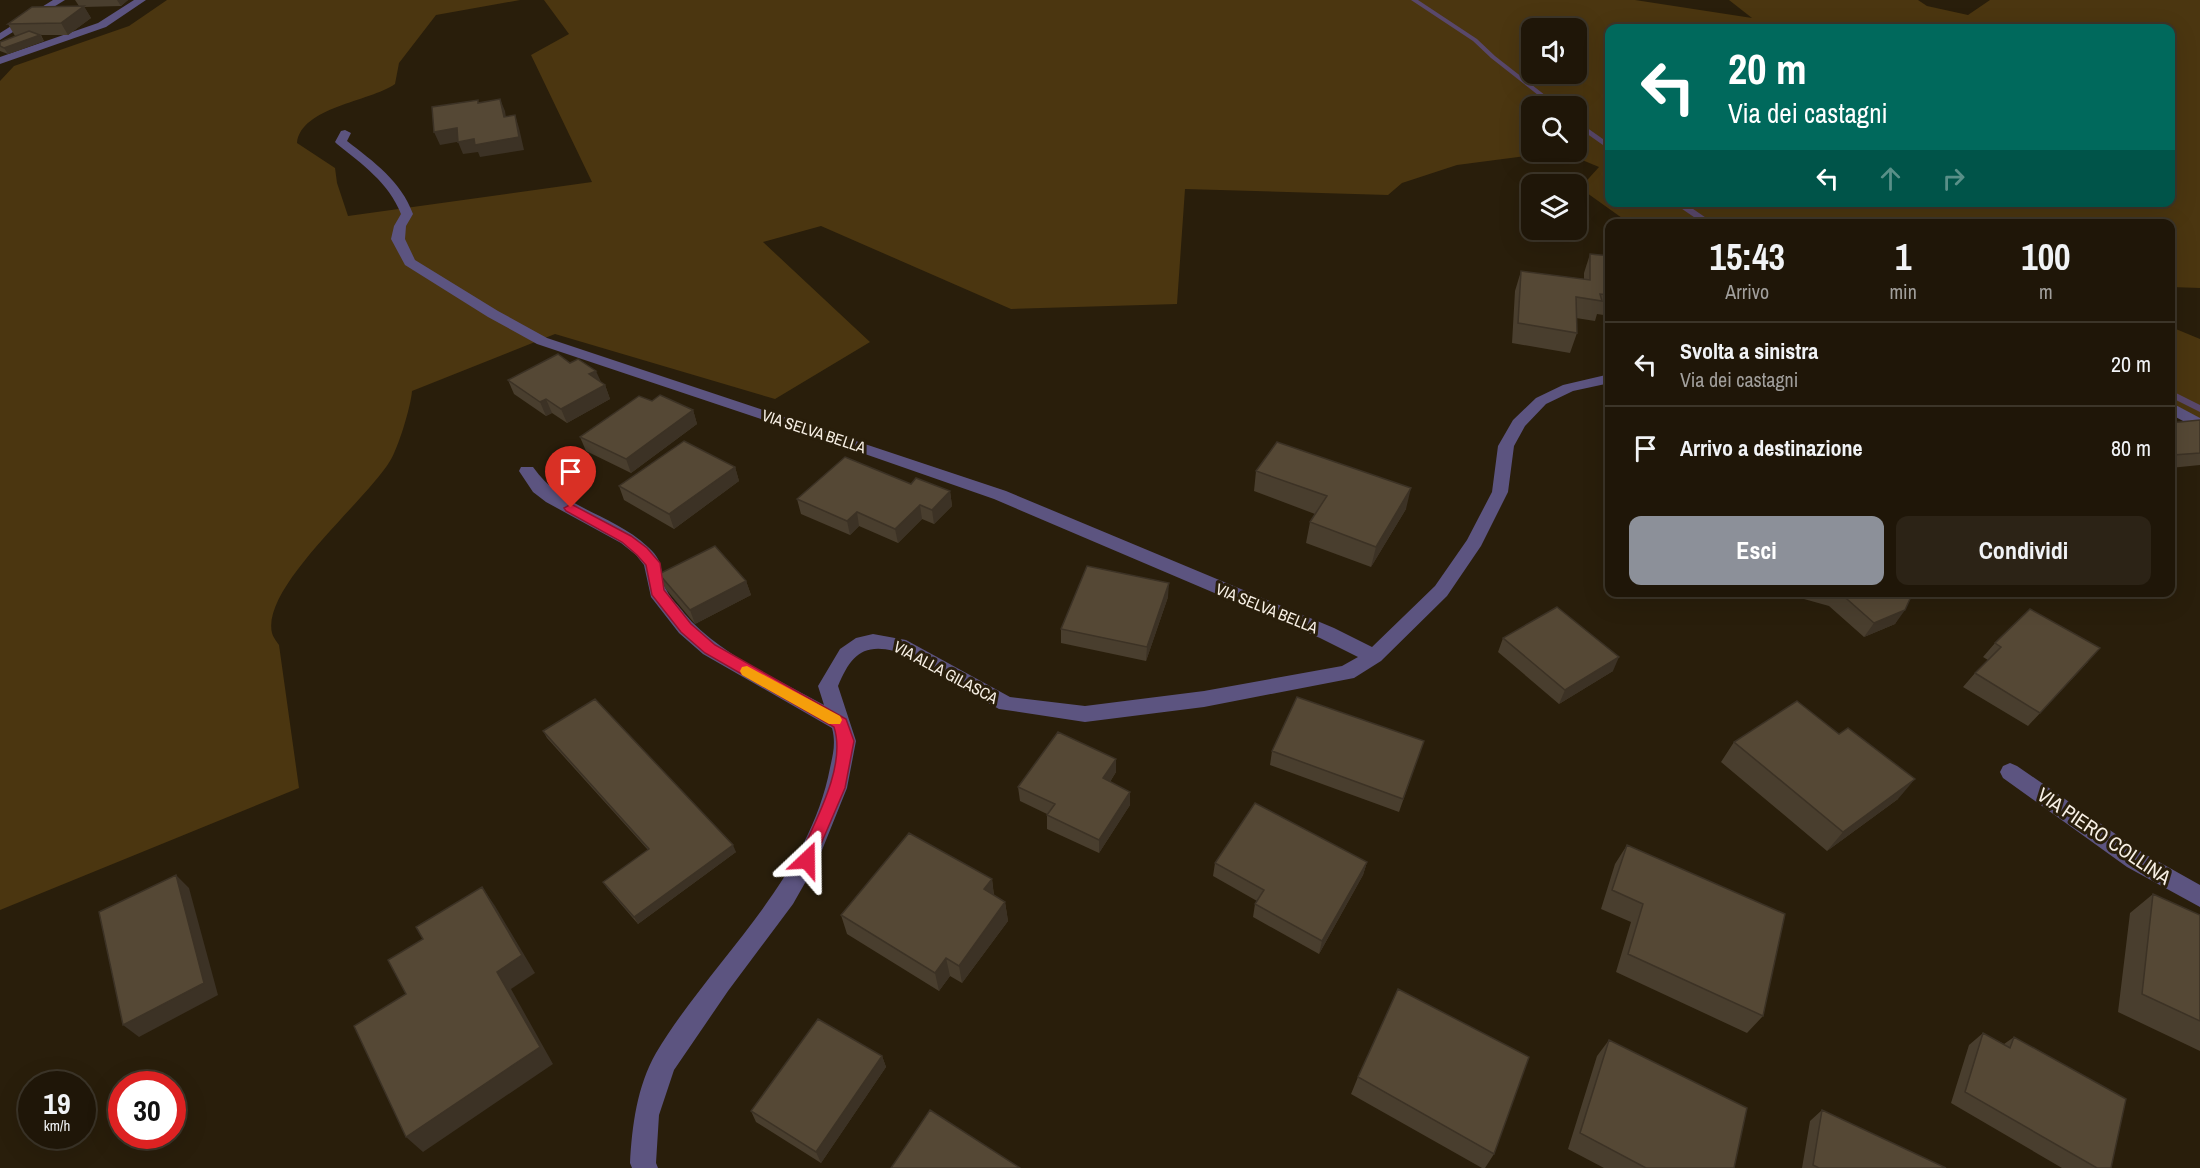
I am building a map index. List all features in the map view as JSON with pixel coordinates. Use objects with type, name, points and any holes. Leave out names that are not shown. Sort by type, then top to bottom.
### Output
[{"type":"street","points":[[0,37],[60,0]]},
{"type":"street","points":[[0,62],[102,25],[141,0]]},
{"type":"street","name":"VIA SELVA BELLA","points":[[345,133],[341,142],[368,164],[404,200],[407,214],[400,226],[398,239],[410,262],[493,314],[542,340],[999,495],[1328,633],[1374,656]]},
{"type":"street","name":"VIA ALLA GILASCA","points":[[645,1168],[646,1115],[664,1063],[720,983],[785,897],[807,860],[837,788],[846,741],[828,686],[836,667],[852,650],[867,639],[882,639],[899,645],[1006,704],[1084,714],[1204,699],[1347,673],[1374,656],[1441,591],[1475,542],[1500,492],[1506,446],[1519,423],[1541,400],[1568,388],[1605,379]]},
{"type":"street","points":[[2175,410],[2200,425]]},
{"type":"street","points":[[526,471],[539,488],[552,498],[627,539],[642,551],[653,563],[657,592],[686,628],[710,649],[841,724]]},
{"type":"street","name":"VIA PIERO COLLINA","points":[[2010,772],[2135,860],[2200,897]]},
{"type":"shaded area","points":[[167,0],[520,0],[436,15],[399,63],[395,84],[323,113],[310,121],[301,131],[297,143],[335,168],[337,183],[348,216],[592,182],[531,55],[569,34],[544,0],[1635,0],[1752,18],[1729,0],[1918,0],[1927,6],[1968,15],[1990,0],[2200,0],[2200,288],[2175,287],[2175,219],[1623,219],[1607,207],[2175,207],[2175,24],[1605,24],[1605,206],[1587,193],[1587,180],[1599,167],[1587,162],[1587,96],[1521,96],[1521,157],[1457,165],[1402,183],[1388,195],[1185,189],[1177,304],[1011,309],[821,226],[763,242],[870,342],[775,399],[555,334],[412,391],[404,427],[390,461],[378,478],[298,569],[282,592],[273,614],[272,633],[279,645],[299,788],[0,910],[0,81],[14,66],[129,26]]},
{"type":"shaded area","points":[[2175,329],[2200,339],[2200,420],[2175,405]]},
{"type":"building","points":[[84,6],[61,23],[8,24],[32,7]]},
{"type":"building","points":[[29,31],[40,35],[4,48],[0,46],[0,42]]},
{"type":"building","points":[[500,99],[504,117],[515,115],[519,137],[475,145],[474,139],[458,142],[457,128],[434,132],[432,107]]},
{"type":"building","points":[[1590,254],[1605,256],[1605,294],[1600,294],[1602,301],[1576,297],[1577,333],[1518,323],[1521,271],[1590,280]]},
{"type":"building","points":[[558,354],[570,363],[578,359],[596,371],[589,374],[605,385],[561,409],[546,399],[540,402],[508,380]]},
{"type":"building","points":[[660,395],[693,410],[626,459],[580,437],[639,396],[652,401]]},
{"type":"building","points":[[2200,420],[2200,453],[2175,455],[2175,422]]},
{"type":"building","points":[[684,441],[735,467],[669,514],[619,486]]},
{"type":"building","points":[[1277,442],[1411,488],[1376,547],[1310,522],[1327,496],[1256,471]]},
{"type":"building","points":[[845,457],[911,484],[916,478],[950,491],[932,510],[920,505],[895,529],[857,512],[847,521],[797,499]]},
{"type":"building","points":[[715,546],[746,581],[690,610],[659,574]]},
{"type":"building","points":[[1087,566],[1169,583],[1147,647],[1061,629]]},
{"type":"building","points":[[1845,597],[1911,597],[1905,610],[1874,623]]},
{"type":"building","points":[[1557,607],[1619,657],[1565,690],[1503,638]]},
{"type":"building","points":[[2030,609],[2100,648],[2040,713],[1975,673],[2001,647],[1995,643]]},
{"type":"building","points":[[1297,697],[1424,741],[1403,799],[1272,751]]},
{"type":"building","points":[[595,699],[733,845],[634,917],[603,882],[649,849],[543,731]]},
{"type":"building","points":[[1797,701],[1839,734],[1848,728],[1915,779],[1843,832],[1734,742]]},
{"type":"building","points":[[1058,732],[1116,759],[1103,778],[1130,792],[1099,840],[1047,815],[1055,804],[1018,787]]},
{"type":"building","points":[[1255,803],[1367,862],[1322,941],[1255,904],[1264,890],[1215,863]]},
{"type":"building","points":[[909,833],[992,879],[984,889],[1005,902],[959,966],[946,958],[935,973],[841,915]]},
{"type":"building","points":[[1627,845],[1785,914],[1763,1016],[1628,954],[1643,904],[1612,890]]},
{"type":"building","points":[[176,875],[204,983],[123,1025],[99,912]]},
{"type":"building","points":[[482,887],[522,955],[497,972],[540,1047],[406,1137],[354,1026],[406,994],[388,960],[423,939],[416,927]]},
{"type":"building","points":[[2153,894],[2200,915],[2200,1021],[2142,994]]},
{"type":"building","points":[[1398,989],[1529,1057],[1494,1154],[1358,1077]]},
{"type":"building","points":[[818,1019],[882,1056],[816,1152],[751,1111]]},
{"type":"building","points":[[1983,1033],[2010,1048],[2014,1037],[2126,1099],[2111,1168],[2097,1168],[1965,1092]]},
{"type":"building","points":[[1609,1040],[1747,1108],[1734,1168],[1646,1168],[1580,1133]]},
{"type":"building","points":[[930,1110],[1020,1168],[891,1168]]},
{"type":"building","points":[[1822,1110],[1946,1168],[1819,1168],[1813,1165]]},
{"type":"waterway","points":[[1414,0],[1475,40],[1543,96]]},
{"type":"waterway","points":[[1587,130],[1605,144]]},
{"type":"waterway","points":[[1684,207],[1703,219]]},
{"type":"waterway","points":[[2175,396],[2200,409]]},
{"type":"slow traffic","points":[[747,671],[835,720]]},
{"type":"route","points":[[571,508],[627,539],[642,551],[653,563],[657,592],[686,628],[710,649],[841,724],[846,741],[837,788],[807,860]]}]
